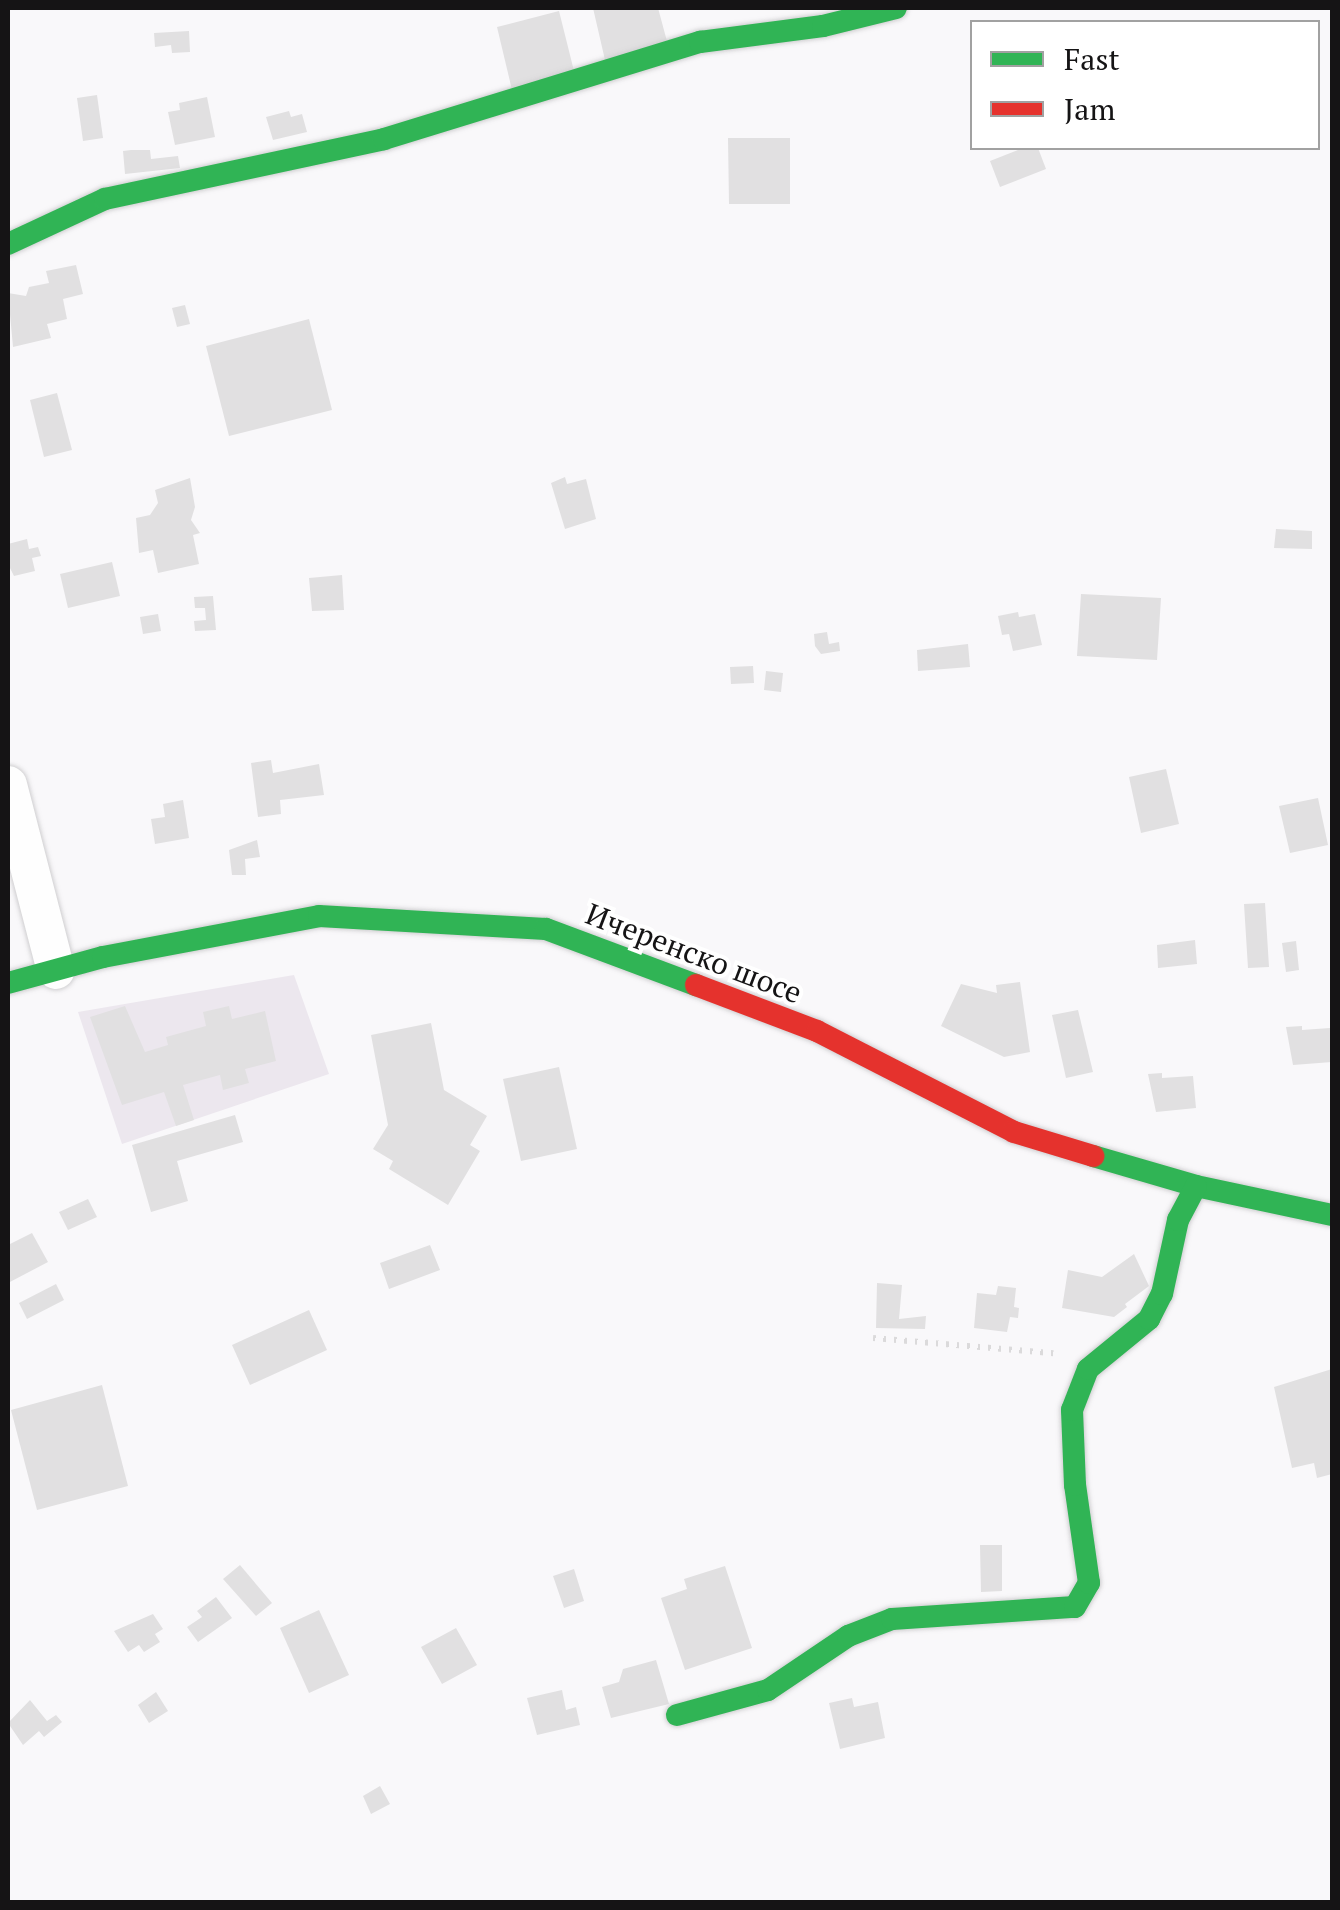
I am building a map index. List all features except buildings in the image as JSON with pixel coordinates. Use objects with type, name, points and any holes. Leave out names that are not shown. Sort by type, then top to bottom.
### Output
[{"type":"street","points":[[8,244],[106,199],[384,138],[700,42],[824,26],[888,8]]},
{"type":"street","points":[[8,786],[56,970]]},
{"type":"street","name":"Ичеренско шосе","points":[[8,983],[320,916],[546,929],[817,1031],[1014,1132],[1196,1186],[1332,1216]]},
{"type":"street","points":[[678,1714],[768,1690],[848,1636],[892,1619],[1075,1607],[1089,1583],[1075,1485],[1072,1410],[1088,1370],[1149,1319],[1162,1294],[1178,1220],[1196,1186]]},
{"type":"path","points":[[873,1338],[1104,1357]]},
{"type":"shaded area","points":[[294,975],[329,1074],[122,1144],[78,1012]]},
{"type":"traffic: fast","points":[[8,244],[105,199],[384,139],[700,42],[823,26],[896,8]]},
{"type":"traffic: fast","points":[[8,983],[103,957],[319,916],[546,929],[696,985]]},
{"type":"traffic: fast","points":[[1093,1156],[1196,1186],[1332,1215]]},
{"type":"traffic: fast","points":[[677,1715],[768,1690],[848,1636],[892,1619],[1075,1607],[1089,1583],[1075,1485],[1072,1410],[1088,1369],[1149,1319],[1162,1294],[1178,1220],[1196,1186]]},
{"type":"traffic: jam","points":[[696,985],[817,1031],[1014,1132],[1093,1156]]}]
